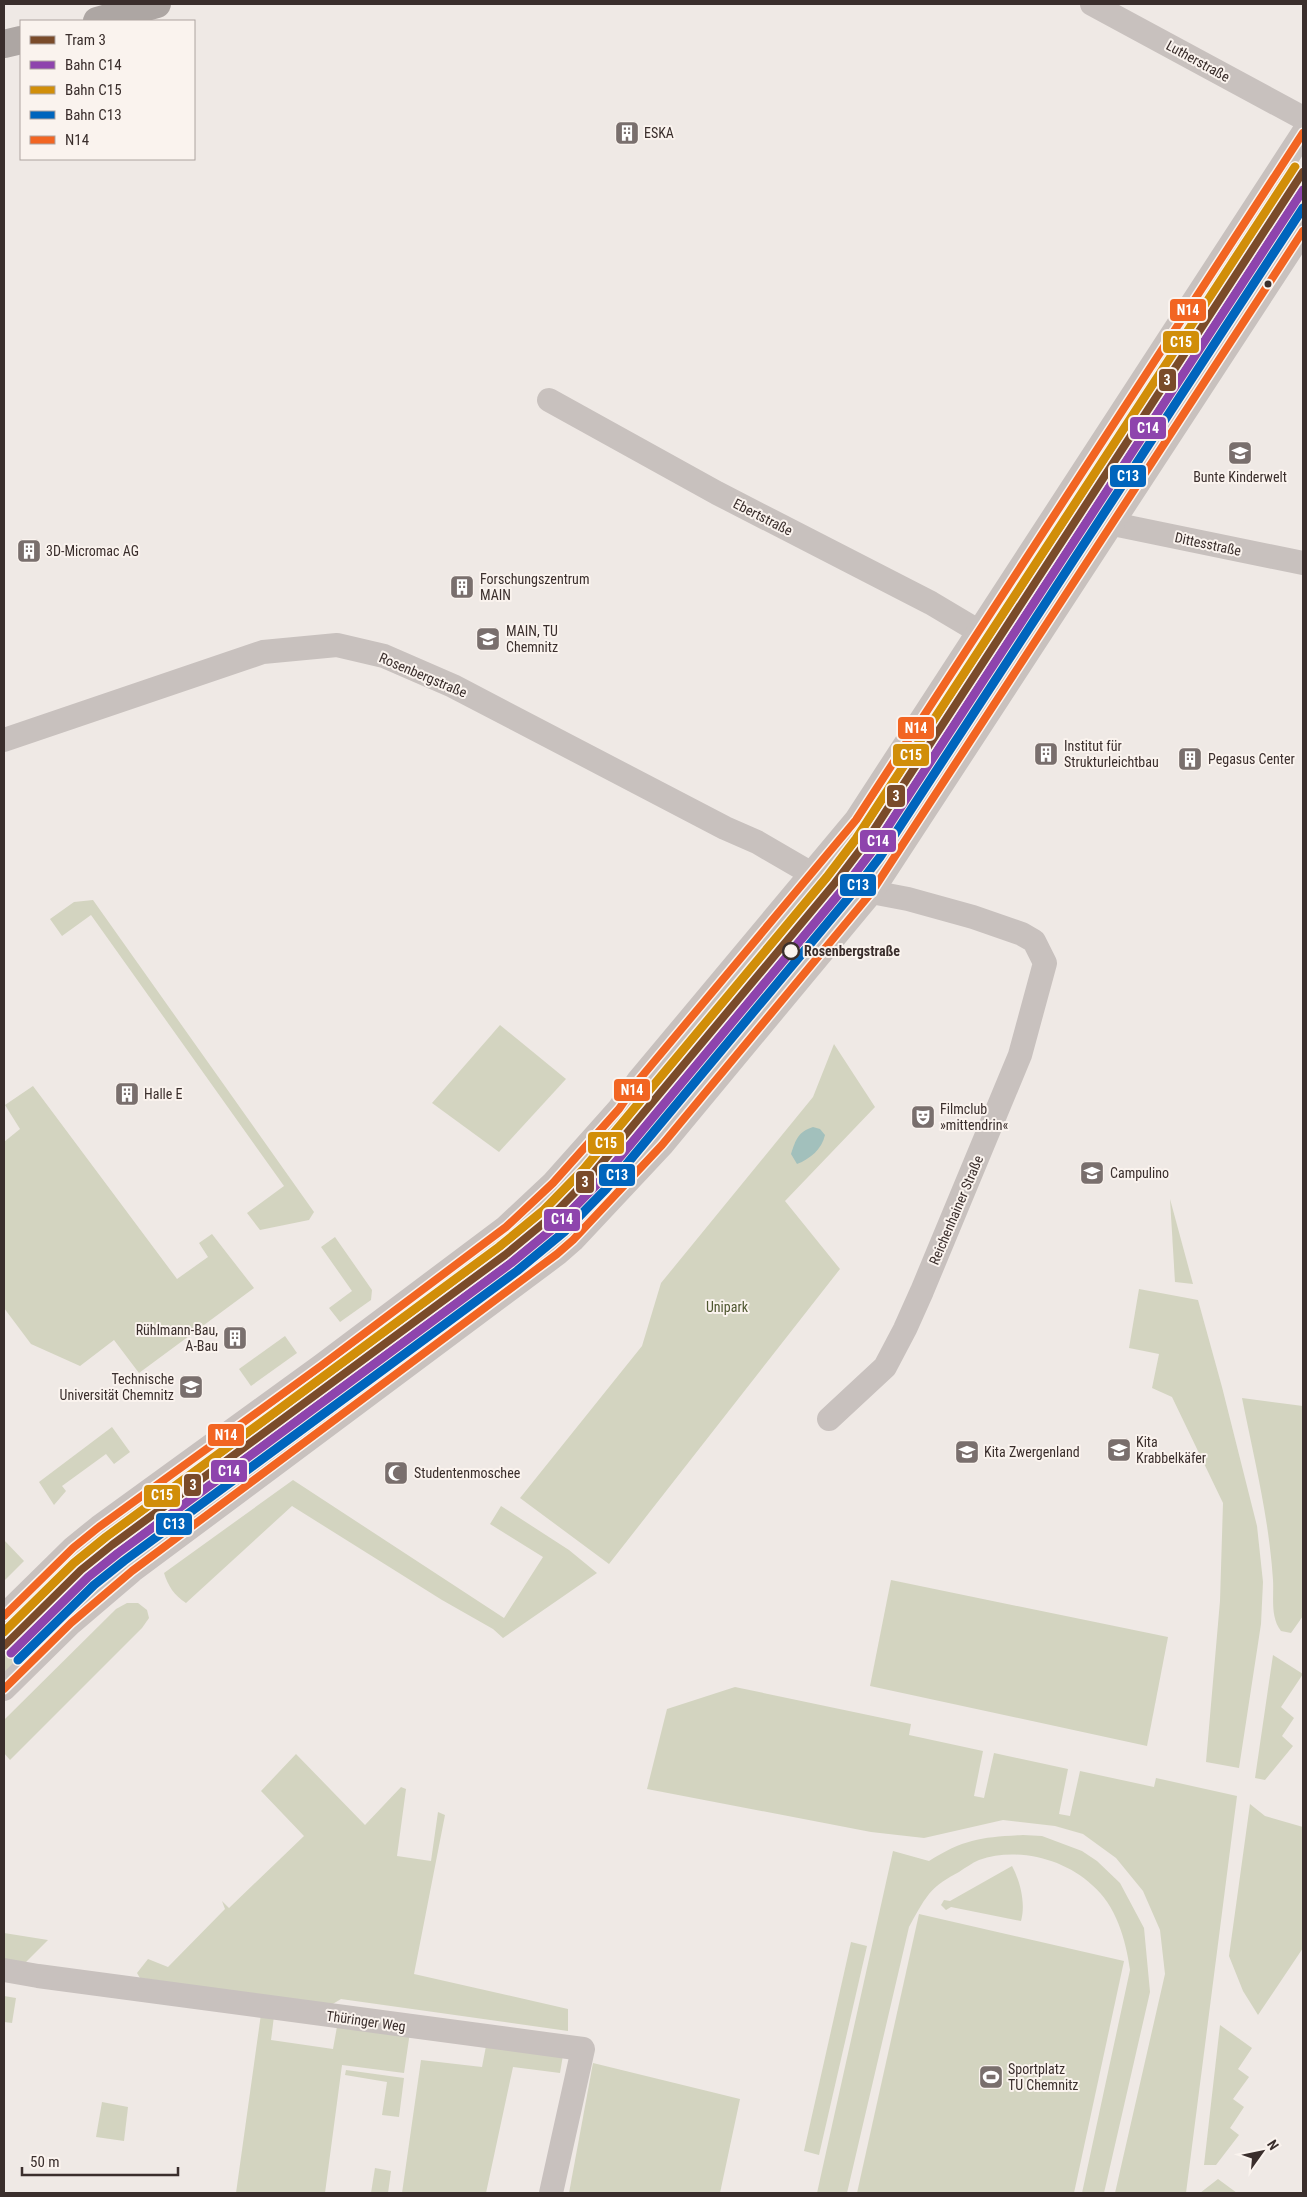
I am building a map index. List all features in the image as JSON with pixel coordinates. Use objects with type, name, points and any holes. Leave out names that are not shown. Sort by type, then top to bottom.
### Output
[{"type":"main road","points":[[101,20],[157,4]]},
{"type":"main road","points":[[4,44],[20,40]]},
{"type":"street","name":"Lutherstraße","points":[[1092,4],[1303,118]]},
{"type":"street","points":[[4,1616],[73,1548],[100,1527],[337,1354],[506,1227],[537,1200],[619,1109],[638,1081],[856,820],[1303,133]]},
{"type":"street","points":[[4,1689],[71,1623],[132,1571],[557,1254],[573,1240],[662,1145],[870,893],[1303,231]]},
{"type":"street","name":"Ebertstraße","points":[[549,400],[717,493],[931,603],[978,631]]},
{"type":"street","name":"Dittesstraße","points":[[1113,524],[1303,563]]},
{"type":"street","name":"Rosenbergstraße","points":[[4,739],[263,652],[337,644],[384,656],[453,686],[725,828],[757,842],[812,874],[845,887],[870,893]]},
{"type":"street","name":"Reichenhainer Straße","points":[[828,1419],[885,1367],[906,1329],[1020,1055],[1033,1013],[1045,963],[1034,941],[1022,934],[973,917],[908,899],[870,893]]},
{"type":"street","name":"Thüringer Weg","points":[[4,1970],[583,2050],[551,2193]]},
{"type":"green space","points":[[1286,173],[1303,185],[1303,201],[1249,282],[1233,325],[1082,556],[1051,534]]},
{"type":"green space","points":[[1044,546],[1074,567],[892,849],[860,827]]},
{"type":"green space","points":[[807,896],[835,920],[825,936],[793,910]]},
{"type":"green space","points":[[93,900],[314,1212],[309,1220],[260,1230],[247,1213],[284,1186],[91,915],[62,936],[50,919],[74,902]]},
{"type":"green space","points":[[794,927],[808,938],[649,1127],[636,1116]]},
{"type":"green space","points":[[500,1025],[566,1079],[499,1152],[432,1103]]},
{"type":"green space","name":"Unipark","points":[[834,1044],[875,1107],[785,1201],[840,1269],[609,1564],[520,1498],[642,1346],[661,1283],[813,1097]]},
{"type":"green space","points":[[33,1086],[177,1279],[208,1257],[199,1243],[212,1234],[254,1288],[139,1373],[114,1340],[80,1366],[31,1344],[4,1308],[4,1142],[20,1129],[5,1105]]},
{"type":"green space","points":[[617,1118],[650,1146],[578,1223],[186,1519],[163,1489],[306,1384]]},
{"type":"green space","points":[[1170,1199],[1193,1284],[1175,1282]]},
{"type":"green space","points":[[335,1237],[372,1290],[371,1300],[340,1322],[329,1308],[352,1291],[321,1247]]},
{"type":"green space","points":[[1139,1289],[1198,1300],[1257,1526],[1263,1582],[1261,1624],[1239,1768],[1206,1762],[1220,1601],[1223,1503],[1172,1397],[1152,1388],[1159,1354],[1129,1348]]},
{"type":"green space","points":[[285,1336],[297,1353],[251,1386],[239,1369]]},
{"type":"green space","points":[[1242,1398],[1303,1406],[1303,1616],[1291,1633],[1281,1631],[1275,1620],[1268,1534]]},
{"type":"green space","points":[[112,1427],[130,1452],[114,1464],[106,1454],[62,1486],[66,1491],[54,1505],[39,1482]]},
{"type":"green space","points":[[293,1480],[504,1618],[543,1557],[490,1524],[501,1506],[569,1550],[597,1573],[503,1638],[493,1629],[442,1600],[292,1506],[186,1603],[178,1597],[164,1573]]},
{"type":"green space","points":[[4,1540],[24,1561],[4,1581]]},
{"type":"green space","points":[[67,1565],[91,1593],[4,1677],[4,1624]]},
{"type":"green space","points":[[891,1580],[1168,1637],[1147,1746],[870,1686]]},
{"type":"green space","points":[[127,1603],[138,1603],[147,1610],[149,1618],[142,1628],[10,1760],[4,1753],[4,1720],[116,1609]]},
{"type":"green space","points":[[1273,1655],[1303,1674],[1281,1707],[1294,1718],[1282,1736],[1293,1746],[1265,1780],[1255,1778]]},
{"type":"green space","points":[[735,1687],[911,1724],[909,1735],[983,1751],[974,1796],[984,1798],[994,1753],[1068,1769],[1059,1814],[1070,1816],[1080,1771],[1154,1787],[1156,1778],[1237,1796],[1186,2193],[1115,2193],[1165,1974],[1160,1930],[1143,1891],[1116,1858],[1083,1834],[1055,1826],[1003,1820],[924,1838],[871,1832],[647,1789],[667,1709]]},
{"type":"green space","points":[[296,1754],[365,1825],[401,1787],[406,1789],[397,1856],[431,1861],[438,1812],[445,1815],[414,1974],[568,2009],[568,2031],[341,1999],[331,2005],[140,1978],[137,1973],[148,1959],[168,1967],[225,1909],[222,1901],[229,1908],[304,1836],[261,1791]]},
{"type":"green space","points":[[1250,1804],[1265,1816],[1303,1827],[1303,1948],[1258,2015],[1243,1991],[1229,1956]]},
{"type":"green space","points":[[1023,1835],[1042,1836],[1082,1851],[1097,1861],[1120,1883],[1144,1928],[1150,1992],[1104,2193],[1082,2193],[1130,1970],[1123,1935],[1108,1902],[1092,1885],[1080,1876],[1053,1862],[1023,1855],[1008,1855],[993,1856],[979,1860],[947,1879],[929,1894],[916,1914],[909,1927],[847,2193],[817,2193],[893,1851],[929,1861],[953,1848],[974,1840]]},
{"type":"green space","points":[[1012,1866],[1021,1892],[1023,1907],[1021,1921],[951,1907],[946,1910],[941,1905],[944,1900],[950,1901]]},
{"type":"green space","name":"Sportplatz TU Chemnitz","points":[[919,1914],[1124,1961],[1074,2193],[857,2193]]},
{"type":"green space","points":[[4,1933],[48,1940],[23,1965],[4,1962]]},
{"type":"green space","points":[[851,1942],[867,1946],[819,2155],[804,2151]]},
{"type":"green space","points":[[4,1996],[16,1998],[12,2023],[4,2022]]},
{"type":"green space","points":[[261,2014],[274,2016],[271,2040],[333,2049],[338,2021],[410,2032],[404,2073],[342,2065],[325,2193],[236,2193]]},
{"type":"green space","points":[[1220,2025],[1252,2048],[1238,2069],[1249,2077],[1233,2099],[1244,2107],[1230,2128],[1239,2135],[1216,2165],[1204,2165]]},
{"type":"green space","points":[[486,2046],[563,2055],[560,2073],[513,2067],[486,2193],[402,2193],[421,2060],[482,2067]]},
{"type":"green space","points":[[593,2063],[740,2099],[720,2193],[569,2193]]},
{"type":"green space","points":[[346,2070],[404,2078],[399,2117],[382,2115],[387,2082],[345,2075]]},
{"type":"green space","points":[[102,2102],[128,2107],[124,2141],[96,2137]]},
{"type":"green space","points":[[375,2168],[391,2171],[388,2193],[371,2193]]},
{"type":"green space","points":[[1218,2179],[1237,2193],[1200,2193]]},
{"type":"water","points":[[813,1127],[820,1129],[825,1135],[821,1145],[815,1153],[797,1164],[791,1154],[794,1144],[801,1134]]},
{"type":"tram line","name":"3","points":[[4,1646],[81,1570],[112,1545],[505,1255],[551,1217],[591,1176],[835,883],[864,845],[1303,172]]},
{"type":"rail line","name":"C15","points":[[4,1632],[74,1563],[106,1537],[499,1247],[544,1210],[584,1169],[827,877],[856,839],[1295,167]]},
{"type":"rail line","name":"C14","points":[[11,1653],[88,1577],[511,1263],[557,1225],[599,1182],[843,889],[872,851],[1303,190]]},
{"type":"rail line","name":"C13","points":[[18,1660],[94,1585],[517,1271],[564,1232],[606,1189],[850,896],[880,857],[1303,208]]},
{"type":"transit line","name":"N14","points":[[4,1616],[73,1548],[99,1527],[321,1366],[506,1227],[553,1183],[619,1109],[638,1081],[856,820],[1303,133]]},
{"type":"transit line","name":"N14","points":[[4,1689],[71,1623],[132,1571],[557,1254],[573,1240],[662,1145],[871,893],[1303,231]]},
{"type":"place","name":"ESKA","points":[[627,133]]},
{"type":"place","name":"Bunte Kinderwelt","points":[[1240,453]]},
{"type":"place","name":"3D-Micromac AG","points":[[29,551]]},
{"type":"place","name":"Forschungszentrum MAIN","points":[[462,587]]},
{"type":"place","name":"MAIN, TU Chemnitz","points":[[488,639]]},
{"type":"place","name":"Institut für Strukturleichtbau","points":[[1046,754]]},
{"type":"place","name":"Pegasus Center","points":[[1190,759]]},
{"type":"place","name":"Rosenbergstraße","points":[[791,951]]},
{"type":"place","name":"Halle E","points":[[127,1094]]},
{"type":"place","name":"Filmclub »mittendrin«","points":[[923,1117]]},
{"type":"place","name":"Campulino","points":[[1092,1173]]},
{"type":"place","name":"Rühlmann-Bau, A-Bau","points":[[235,1338]]},
{"type":"place","name":"Technische Universität Chemnitz","points":[[191,1387]]},
{"type":"place","name":"Kita Krabbelkäfer","points":[[1119,1450]]},
{"type":"place","name":"Kita Zwergenland","points":[[967,1452]]},
{"type":"place","name":"Studentenmoschee","points":[[396,1473]]},
{"type":"place","name":"Sportplatz TU Chemnitz","points":[[991,2077]]}]
